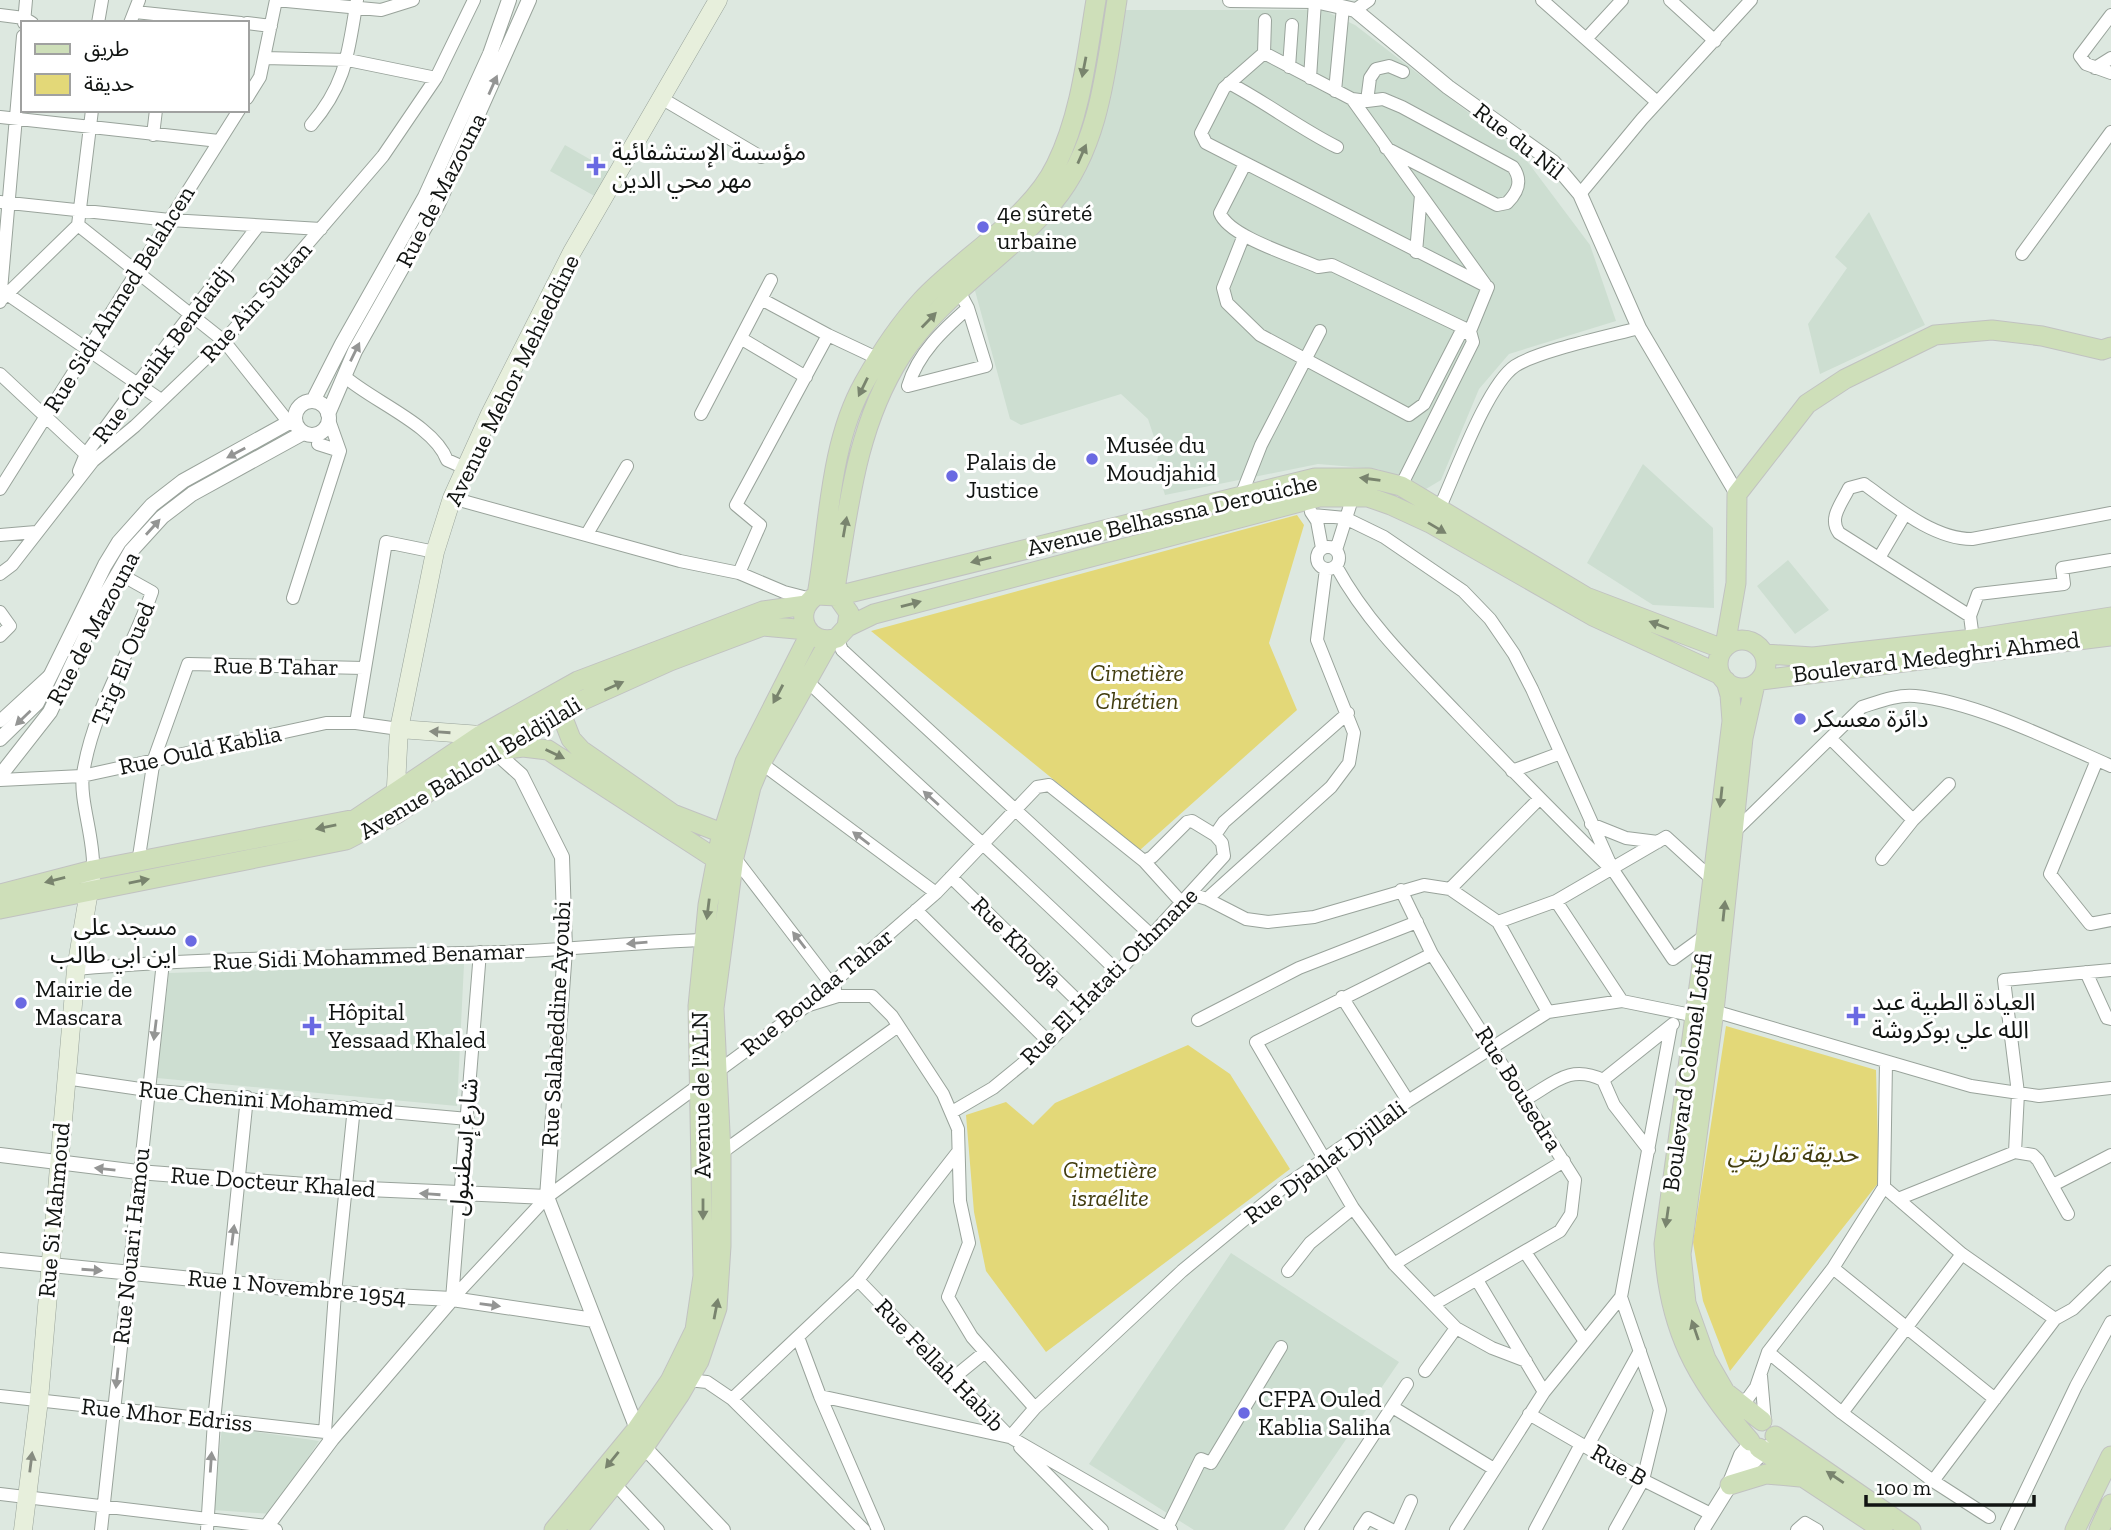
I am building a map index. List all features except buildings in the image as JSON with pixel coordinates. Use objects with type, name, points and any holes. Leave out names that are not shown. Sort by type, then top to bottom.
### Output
[{"type":"main road","name":"Avenue Mehor Mehieddine","points":[[396,814],[399,729],[435,552],[452,498],[572,253],[718,0]]},
{"type":"main road","points":[[821,598],[834,478],[847,424],[862,386],[922,300],[1033,199],[1056,167],[1070,131],[1096,0]]},
{"type":"main road","points":[[808,632],[803,622],[821,598],[856,461],[886,382],[913,339],[964,299],[1067,183],[1093,127],[1117,0]]},
{"type":"main road","points":[[1736,583],[1724,647],[1718,662],[1723,678],[1740,688],[1758,682],[1767,668],[1741,614],[1736,583],[1737,494],[1807,404],[1845,379],[1935,335],[1992,330],[2042,336],[2102,350],[2111,347]]},
{"type":"main road","name":"Avenue Belhassna Derouiche","points":[[821,598],[1315,478],[1369,478],[1401,486],[1586,597],[1724,647]]},
{"type":"main road","name":"Avenue Belhassna Derouiche","points":[[838,635],[874,614],[1237,519],[1308,508],[1353,496],[1368,497],[1420,519],[1593,616],[1723,678]]},
{"type":"main road","points":[[1685,635],[1703,632],[1718,623],[1736,583]]},
{"type":"main road","points":[[821,598],[849,613],[838,635]]},
{"type":"main road","name":"Avenue Bahloul Beldjilali","points":[[555,704],[590,676],[763,611],[821,598]]},
{"type":"main road","name":"Boulevard Medeghri Ahmed","points":[[1758,682],[1974,646],[2111,617]]},
{"type":"main road","name":"Avenue Bahloul Beldjilali","points":[[0,894],[93,870],[342,824],[356,819],[395,792],[555,704],[763,626],[838,635]]},
{"type":"main road","name":"Avenue de l'ALN","points":[[554,1530],[640,1438],[688,1380],[717,1308],[721,1246],[721,1153],[716,1072],[716,981],[725,858],[722,833],[749,753],[808,632]]},
{"type":"main road","name":"Avenue de l'ALN","points":[[577,1530],[614,1483],[684,1358],[700,1306],[703,1264],[698,1006],[705,940],[725,858],[761,763],[806,679],[838,635]]},
{"type":"main road","name":"Boulevard Medeghri Ahmed","points":[[1759,648],[1813,657],[2111,636]]},
{"type":"main road","points":[[1724,647],[1739,639],[1759,648]]},
{"type":"main road","name":"Boulevard Colonel Lotfi","points":[[1723,678],[1730,695],[1732,721],[1698,1014],[1681,1254],[1682,1281],[1706,1359],[1717,1381],[1762,1438],[1911,1530]]},
{"type":"main road","name":"Boulevard Colonel Lotfi","points":[[1758,682],[1743,738],[1733,833],[1698,1014],[1664,1244],[1665,1272],[1676,1326],[1687,1353],[1714,1398],[1762,1438],[1804,1479],[1883,1530]]},
{"type":"main road","points":[[555,704],[571,739],[581,750],[673,814],[722,833]]},
{"type":"main road","points":[[399,729],[548,750],[725,858]]},
{"type":"main road","name":"Avenue Bahloul Beldjilali","points":[[0,909],[346,840],[396,814],[485,743]]},
{"type":"main road","name":"Rue Si Mahmoud","points":[[23,1530],[39,1401],[48,1267],[76,969],[93,870]]},
{"type":"main road","points":[[2075,1530],[2111,1456]]},
{"type":"main road","points":[[1730,1485],[1766,1474],[1804,1479]]},
{"type":"main road","points":[[2098,1530],[2111,1504]]},
{"type":"street","points":[[0,15],[27,21],[26,0]]},
{"type":"street","points":[[99,21],[102,0]]},
{"type":"street","points":[[248,96],[260,78],[276,0],[356,5],[381,10],[413,0]]},
{"type":"street","name":"Rue Ain Sultan","points":[[90,458],[161,400],[224,341],[383,156],[436,78],[474,0]]},
{"type":"street","name":"Rue de Mazouna","points":[[313,401],[341,344],[425,197],[490,54],[509,0]]},
{"type":"street","name":"Rue de Mazouna","points":[[328,417],[361,340],[439,204],[529,0]]},
{"type":"street","name":"Rue du Nil","points":[[1230,0],[1315,1],[1349,9],[1448,86],[1553,162],[1580,194],[1639,328],[1737,494]]},
{"type":"street","points":[[1335,91],[1349,9],[1369,0]]},
{"type":"street","points":[[1542,0],[1657,102]]},
{"type":"street","points":[[1586,39],[1622,0]]},
{"type":"street","points":[[1670,0],[1715,41]]},
{"type":"street","points":[[1580,194],[1657,102],[1751,0]]},
{"type":"street","points":[[1310,78],[1315,1]]},
{"type":"street","points":[[311,125],[328,106],[348,60],[356,5]]},
{"type":"street","points":[[135,12],[167,19],[204,21]]},
{"type":"street","points":[[2111,15],[2080,56],[2086,64],[2111,73]]},
{"type":"street","points":[[1265,20],[1264,54],[1229,83],[1201,133],[1206,143],[1488,287]]},
{"type":"street","points":[[248,23],[271,26]]},
{"type":"street","points":[[1289,68],[1292,25]]},
{"type":"street","points":[[1264,54],[1352,99],[1383,99],[1402,107],[1513,167],[1518,174],[1519,186],[1507,203],[1497,205],[1486,202],[1386,148]]},
{"type":"street","points":[[1,297],[3,203],[21,56]]},
{"type":"street","points":[[264,58],[348,60],[436,78]]},
{"type":"street","points":[[2095,68],[2111,58]]},
{"type":"street","points":[[1367,101],[1370,78],[1376,69],[1389,66],[1403,72]]},
{"type":"street","points":[[1229,83],[1273,106],[1297,127],[1336,147]]},
{"type":"street","points":[[661,98],[761,157]]},
{"type":"street","points":[[1352,99],[1488,287]]},
{"type":"street","points":[[1,297],[78,225],[92,112]]},
{"type":"street","points":[[153,135],[156,112]]},
{"type":"street","name":"Rue Sidi Ahmed Belahcen","points":[[0,489],[238,112]]},
{"type":"street","points":[[0,117],[219,141]]},
{"type":"street","points":[[2022,254],[2111,132]]},
{"type":"street","points":[[1245,164],[1220,213],[1223,221],[1244,235],[1318,267],[1332,265],[1470,331]]},
{"type":"street","points":[[1416,252],[1421,195]]},
{"type":"street","points":[[3,203],[80,208],[170,220],[321,229]]},
{"type":"street","points":[[78,225],[224,341],[303,433],[319,434],[328,417]]},
{"type":"street","name":"Rue Cheihk Bendaidj","points":[[36,532],[72,488],[138,383],[192,316],[258,226]]},
{"type":"street","points":[[1244,235],[1223,288],[1227,303],[1260,335],[1409,415],[1424,404],[1460,334],[1470,331]]},
{"type":"street","points":[[701,414],[771,280]]},
{"type":"street","points":[[1401,486],[1473,342],[1470,331],[1488,287]]},
{"type":"street","points":[[1,297],[89,350],[161,400]]},
{"type":"street","points":[[761,299],[879,359]]},
{"type":"street","points":[[964,299],[986,366],[908,386],[912,371],[964,299]]},
{"type":"street","points":[[1439,509],[1487,405],[1499,383],[1515,366],[1639,328]]},
{"type":"street","points":[[1237,519],[1240,497],[1261,445],[1320,331]]},
{"type":"street","points":[[739,573],[760,525],[736,505],[828,335]]},
{"type":"street","points":[[742,339],[806,377]]},
{"type":"street","points":[[0,374],[90,458]]},
{"type":"street","points":[[344,376],[362,392],[408,420],[442,447],[447,460],[465,468]]},
{"type":"street","points":[[292,422],[300,406],[313,401],[323,405],[340,451],[293,598]]},
{"type":"street","name":"Rue de Mazouna","points":[[0,740],[37,703],[89,594],[119,542],[152,505],[184,481],[292,422]]},
{"type":"street","name":"Rue de Mazouna","points":[[1,772],[50,712],[118,573],[131,551],[162,516],[303,433]]},
{"type":"street","points":[[318,444],[340,451]]},
{"type":"street","points":[[587,534],[627,467]]},
{"type":"street","points":[[1970,615],[1839,533],[1834,526],[1834,517],[1849,488],[1864,484],[1905,514],[1955,539],[1972,539],[2111,513]]},
{"type":"street","points":[[1336,550],[1353,496]]},
{"type":"street","points":[[452,498],[680,561],[739,573],[785,592],[821,598]]},
{"type":"street","points":[[1308,508],[1345,518],[1384,537],[1462,591],[1490,619],[1514,654],[1613,870],[1673,959],[1706,935]]},
{"type":"street","points":[[1308,508],[1322,548],[1317,558],[1331,567],[1370,619],[1512,771],[1613,870]]},
{"type":"street","points":[[1879,558],[1905,514]]},
{"type":"street","points":[[0,535],[36,532]]},
{"type":"street","points":[[0,574],[12,565],[36,532]]},
{"type":"street","points":[[356,723],[386,542],[435,552]]},
{"type":"street","points":[[1207,898],[1331,787],[1349,763],[1354,733],[1317,640],[1331,567],[1340,556],[1330,546],[1322,548]]},
{"type":"street","points":[[1974,646],[1970,615],[1978,594],[2064,584],[2062,568],[2111,561]]},
{"type":"street","name":"Trig El Oued","points":[[82,776],[104,697],[152,592],[118,573]]},
{"type":"street","points":[[0,612],[10,626],[0,636]]},
{"type":"street","points":[[838,635],[842,650],[1151,935]]},
{"type":"street","name":"Rue B Tahar","points":[[153,761],[188,664],[364,668]]},
{"type":"street","points":[[0,721],[51,673]]},
{"type":"street","points":[[806,679],[982,844],[1016,871],[1118,972]]},
{"type":"street","points":[[1733,833],[1862,707],[1913,696],[1988,715],[2111,766]]},
{"type":"street","points":[[1144,861],[1152,857],[1187,822],[1192,821],[1215,835],[1224,822],[1348,713]]},
{"type":"street","name":"Rue Ould Kablia","points":[[1,772],[82,776],[326,723],[356,723],[399,729]]},
{"type":"street","points":[[1831,739],[1913,820]]},
{"type":"street","name":"Rue Salaheddine Ayoubi","points":[[485,743],[521,775],[562,857],[565,950],[547,1197]]},
{"type":"street","points":[[1512,771],[1559,754]]},
{"type":"street","points":[[2097,760],[2050,874],[2090,924],[2111,920]]},
{"type":"street","points":[[138,863],[153,761]]},
{"type":"street","points":[[761,763],[936,893]]},
{"type":"street","points":[[82,776],[94,854],[93,870]]},
{"type":"street","points":[[1882,859],[1913,820],[1949,784]]},
{"type":"street","name":"Rue Boudaa Tahar","points":[[452,1299],[547,1197],[806,1007],[936,893],[1037,787],[1049,785],[1186,898]]},
{"type":"street","points":[[1450,889],[1539,799]]},
{"type":"street","points":[[1591,824],[1626,838],[1658,842]]},
{"type":"street","name":"Rue El Hatati Othmane","points":[[952,1112],[993,1088],[1048,1042],[1118,972],[1224,856],[1222,843],[1215,835]]},
{"type":"street","points":[[1498,922],[1556,901],[1666,837],[1713,880]]},
{"type":"street","points":[[725,858],[832,982],[838,996]]},
{"type":"street","name":"Rue Khodja","points":[[951,877],[1084,1007]]},
{"type":"street","points":[[1186,898],[1207,898],[1246,919],[1268,922],[1314,916],[1424,885],[1450,889],[1498,922],[1548,1012]]},
{"type":"street","name":"Rue Bousedra","points":[[1401,890],[1432,954],[1575,1180],[1571,1214],[1560,1231],[1525,1252]]},
{"type":"street","points":[[1556,901],[1622,1001]]},
{"type":"street","points":[[916,910],[1048,1042]]},
{"type":"street","points":[[1198,1020],[1299,968],[1417,922]]},
{"type":"street","name":"Rue Sidi Mohammed Benamar","points":[[76,969],[163,962],[565,950],[642,942],[705,940]]},
{"type":"street","name":"شارع إسطنبول","points":[[452,1299],[480,953]]},
{"type":"street","points":[[1432,954],[1256,1042],[1353,1208],[1394,1264],[1456,1328],[1492,1348],[1526,1361]]},
{"type":"street","name":"Rue Nouari Hamou","points":[[101,1530],[163,962]]},
{"type":"street","points":[[2015,1152],[2018,1093],[2004,980],[2111,970]]},
{"type":"street","points":[[2086,972],[2107,1018],[2111,1019]]},
{"type":"street","points":[[806,1007],[838,996],[872,996],[898,1026],[952,1112],[958,1129],[960,1201],[969,1243],[948,1297],[965,1328],[1035,1408]]},
{"type":"street","points":[[1342,997],[1408,1101]]},
{"type":"street","name":"Rue Djahlat Djillali","points":[[1010,1437],[1035,1408],[1182,1271],[1285,1186],[1408,1101],[1548,1012],[1622,1001],[1698,1014],[1971,1086],[2039,1096],[2111,1088]]},
{"type":"street","points":[[1603,1080],[1671,1026],[1698,1014]]},
{"type":"street","points":[[721,1153],[898,1026]]},
{"type":"street","points":[[1615,1530],[1643,1480],[1660,1410],[1621,1297],[1671,1026]]},
{"type":"street","points":[[1737,1403],[1748,1398],[1760,1376],[1768,1352],[1833,1268],[1884,1187],[1886,1062]]},
{"type":"street","points":[[1526,1099],[1570,1073],[1586,1072],[1603,1080],[1614,1105],[1649,1150]]},
{"type":"street","name":"Rue Chenini Mohammed","points":[[65,1078],[147,1090],[468,1119]]},
{"type":"street","points":[[207,1524],[214,1421],[247,1097]]},
{"type":"street","points":[[329,1435],[335,1293],[354,1107]]},
{"type":"street","points":[[1898,1199],[2015,1152],[2033,1156],[2038,1160],[2068,1214]]},
{"type":"street","points":[[732,1399],[858,1280],[957,1153]]},
{"type":"street","name":"Rue Docteur Khaled","points":[[0,1155],[138,1172],[345,1188],[459,1196],[547,1197]]},
{"type":"street","points":[[2053,1185],[2111,1155]]},
{"type":"street","points":[[1394,1264],[1564,1161]]},
{"type":"street","points":[[1884,1187],[1962,1254],[2054,1319]]},
{"type":"street","points":[[547,1197],[640,1438],[723,1530]]},
{"type":"street","points":[[1288,1272],[1310,1243],[1353,1208]]},
{"type":"street","points":[[1434,1304],[1525,1252],[1584,1339]]},
{"type":"street","points":[[1842,1413],[1962,1254]]},
{"type":"street","name":"Rue 1 Novembre 1954","points":[[0,1260],[48,1267],[128,1272],[335,1293],[452,1299],[594,1320]]},
{"type":"street","points":[[1833,1268],[1996,1399]]},
{"type":"street","points":[[1933,1481],[2054,1319],[2073,1309],[2111,1272]]},
{"type":"street","name":"Rue Fellah Habib","points":[[858,1280],[1010,1437],[1168,1529]]},
{"type":"street","points":[[1477,1280],[1544,1392]]},
{"type":"street","points":[[1457,1530],[1544,1392],[1584,1339],[1621,1297]]},
{"type":"street","points":[[0,1494],[207,1524],[269,1529],[329,1435],[452,1299]]},
{"type":"street","points":[[2007,1530],[2098,1342],[2111,1322]]},
{"type":"street","points":[[1425,1371],[1456,1328]]},
{"type":"street","points":[[798,1337],[820,1396],[878,1530]]},
{"type":"street","points":[[2098,1342],[2111,1348]]},
{"type":"street","points":[[1168,1529],[1201,1459],[1211,1463],[1281,1347]]},
{"type":"street","points":[[1535,1530],[1640,1351]]},
{"type":"street","points":[[953,1379],[985,1352]]},
{"type":"street","points":[[1768,1352],[1842,1413],[1933,1481],[1989,1517]]},
{"type":"street","points":[[1702,1530],[1730,1485],[1741,1455],[1762,1438],[1760,1376]]},
{"type":"street","points":[[688,1380],[707,1382],[732,1399],[864,1530]]},
{"type":"street","points":[[1311,1530],[1394,1408],[1407,1384]]},
{"type":"street","name":"Rue Mhor Edriss","points":[[0,1396],[329,1435]]},
{"type":"street","points":[[820,1396],[1010,1437],[1102,1530]]},
{"type":"street","points":[[1394,1408],[1494,1469]]},
{"type":"street","name":"Rue B","points":[[1529,1414],[1643,1480],[1711,1514]]},
{"type":"street","points":[[614,1483],[658,1530]]},
{"type":"street","points":[[1398,1530],[1411,1501]]},
{"type":"street","points":[[1360,1530],[1368,1518],[1392,1530]]},
{"type":"street","points":[[1797,1530],[1805,1523],[1817,1530]]},
{"type":"shaded area","points":[[1125,10],[1323,10],[1355,25],[1521,153],[1590,245],[1616,321],[1509,354],[1479,389],[1441,480],[1426,489],[1378,469],[1318,464],[1165,495],[1156,466],[1159,452],[1148,419],[1121,394],[1021,425],[1010,419],[974,287],[1081,177],[1101,132]]},
{"type":"shaded area","points":[[565,145],[612,172],[598,198],[550,171]]},
{"type":"shaded area","points":[[1869,212],[1925,325],[1820,374],[1808,324],[1847,268],[1835,257]]},
{"type":"shaded area","points":[[1643,464],[1713,528],[1714,608],[1653,605],[1587,563]]},
{"type":"shaded area","points":[[1788,560],[1829,610],[1795,634],[1757,586]]},
{"type":"shaded area","name":"Hôpital Yessaad Khaled","points":[[464,964],[457,1106],[157,1078],[169,973]]},
{"type":"shaded area","name":"CFPA Ouled Kablia Saliha","points":[[1231,1253],[1399,1362],[1284,1530],[1194,1530],[1089,1464]]},
{"type":"shaded area","points":[[222,1427],[319,1441],[271,1514],[213,1510]]},
{"type":"green space","name":"Cimetière Chrétien","points":[[1297,515],[1304,525],[1269,643],[1297,710],[1140,850],[871,631]]},
{"type":"green space","name":"حديقة تفاريتي","points":[[1726,1026],[1876,1070],[1879,1182],[1730,1371],[1703,1301],[1693,1242]]},
{"type":"green space","name":"Cimetière israélite","points":[[1188,1045],[1230,1074],[1290,1169],[1046,1352],[986,1271],[974,1212],[966,1115],[1006,1102],[1033,1125],[1055,1103]]},
{"type":"place","name":"مؤسسة الإستشفائية مهر محي الدين","points":[[596,166]]},
{"type":"place","name":"4e sûreté urbaine","points":[[983,227]]},
{"type":"place","name":"Musée du Moudjahid","points":[[1092,459]]},
{"type":"place","name":"Palais de Justice","points":[[952,476]]},
{"type":"place","name":"دائرة معسكر","points":[[1800,719]]},
{"type":"place","name":"مسجد علي اين ابي طالب","points":[[191,941]]},
{"type":"place","name":"Mairie de Mascara","points":[[21,1003]]},
{"type":"place","name":"العيادة الطبية عبد الله علي بوكروشة","points":[[1856,1016]]},
{"type":"place","name":"Hôpital Yessaad Khaled","points":[[312,1026]]},
{"type":"place","name":"CFPA Ouled Kablia Saliha","points":[[1244,1413]]}]
